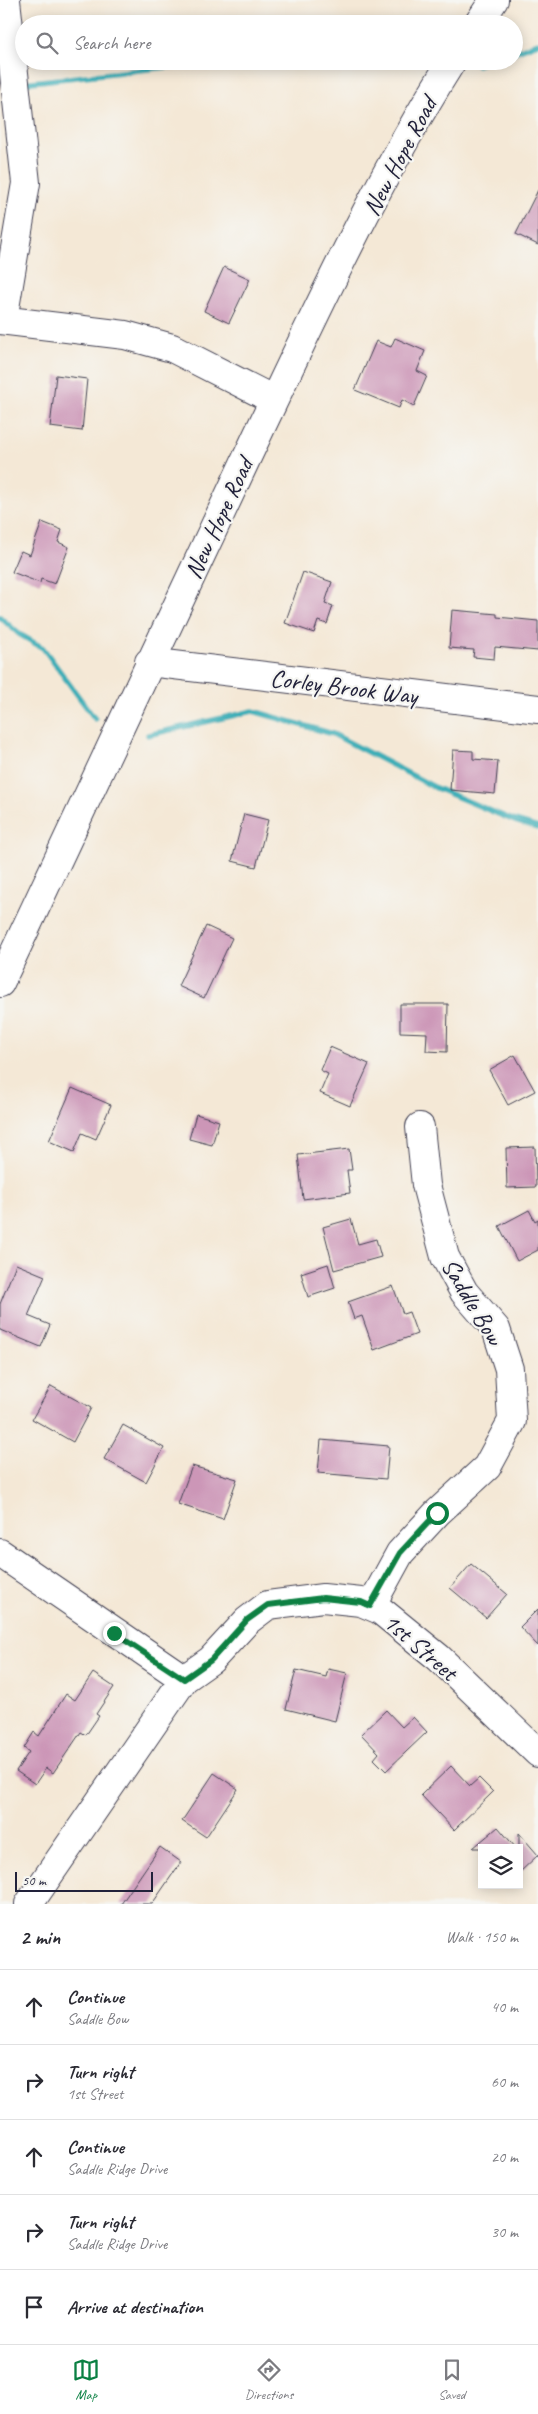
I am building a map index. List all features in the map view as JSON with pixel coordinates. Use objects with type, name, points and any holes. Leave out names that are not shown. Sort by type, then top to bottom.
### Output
[{"type":"street","points":[[6,0],[26,184],[2,320],[125,335],[172,348],[274,400]]},
{"type":"street","points":[[484,15],[494,0]]},
{"type":"street","name":"New Hope Road","points":[[0,983],[149,662],[274,400],[415,120],[446,70]]},
{"type":"street","name":"Corley Brook Way","points":[[149,662],[538,709]]},
{"type":"street","name":"Saddle Bow","points":[[370,1606],[400,1553],[437,1513],[487,1468],[512,1421],[509,1369],[496,1329],[464,1292],[445,1257],[426,1185],[420,1127]]},
{"type":"street","points":[[0,1553],[184,1679],[28,1904]]},
{"type":"street","name":"1st Street","points":[[184,1679],[211,1660],[247,1620],[268,1605],[323,1598],[361,1602],[380,1610],[439,1658],[538,1753]]},
{"type":"building","points":[[538,190],[538,245],[516,234]]},
{"type":"building","points":[[224,267],[250,279],[229,323],[204,311]]},
{"type":"building","points":[[395,338],[425,351],[417,371],[427,376],[414,406],[402,400],[399,408],[355,390],[376,341],[391,347]]},
{"type":"building","points":[[56,375],[87,379],[82,431],[50,427]]},
{"type":"building","points":[[42,522],[62,530],[58,542],[69,547],[55,584],[41,579],[40,583],[12,572],[21,551],[30,555]]},
{"type":"building","points":[[303,572],[332,582],[325,603],[333,606],[327,624],[318,621],[314,633],[285,623]]},
{"type":"building","points":[[452,610],[497,614],[497,617],[538,621],[538,651],[495,647],[494,659],[473,657],[474,650],[449,648]]},
{"type":"building","points":[[453,750],[473,751],[473,759],[498,761],[495,794],[450,790]]},
{"type":"building","points":[[244,814],[268,820],[256,867],[232,861]]},
{"type":"building","points":[[206,926],[232,938],[204,998],[178,986]]},
{"type":"building","points":[[400,1004],[448,1004],[447,1052],[426,1051],[427,1033],[400,1032]]},
{"type":"building","points":[[330,1047],[369,1064],[350,1106],[320,1093],[328,1074],[320,1070]]},
{"type":"building","points":[[515,1055],[535,1091],[508,1105],[489,1070]]},
{"type":"building","points":[[72,1088],[111,1105],[96,1139],[82,1133],[74,1152],[49,1141]]},
{"type":"building","points":[[196,1114],[219,1121],[212,1145],[189,1139]]},
{"type":"building","points":[[535,1147],[536,1187],[507,1188],[506,1148]]},
{"type":"building","points":[[349,1149],[352,1170],[347,1170],[350,1193],[303,1199],[298,1155]]},
{"type":"building","points":[[529,1210],[535,1221],[538,1219],[538,1250],[517,1261],[499,1226]]},
{"type":"building","points":[[351,1219],[358,1244],[376,1239],[381,1257],[334,1270],[323,1227]]},
{"type":"building","points":[[16,1264],[45,1276],[28,1316],[50,1325],[41,1347],[0,1330],[0,1304]]},
{"type":"building","points":[[328,1264],[335,1288],[308,1297],[301,1273]]},
{"type":"building","points":[[393,1286],[403,1314],[409,1312],[417,1334],[374,1350],[362,1316],[354,1319],[348,1302]]},
{"type":"building","points":[[51,1386],[91,1408],[73,1442],[32,1419]]},
{"type":"building","points":[[123,1425],[164,1448],[146,1482],[104,1459]]},
{"type":"building","points":[[321,1440],[389,1446],[386,1479],[318,1473]]},
{"type":"building","points":[[192,1466],[237,1479],[223,1519],[178,1504]]},
{"type":"building","points":[[471,1564],[507,1594],[486,1618],[450,1588]]},
{"type":"building","points":[[538,1609],[538,1646],[520,1627]]},
{"type":"building","points":[[328,1669],[347,1673],[335,1721],[286,1709],[296,1670],[326,1677]]},
{"type":"building","points":[[93,1673],[114,1687],[96,1714],[99,1716],[86,1735],[81,1732],[53,1773],[46,1768],[35,1784],[16,1771],[29,1752],[24,1748],[34,1732],[39,1736],[66,1694],[75,1700]]},
{"type":"building","points":[[386,1710],[402,1727],[413,1717],[427,1732],[386,1771],[374,1759],[379,1753],[361,1734]]},
{"type":"building","points":[[451,1766],[470,1786],[479,1778],[493,1792],[454,1830],[421,1795]]},
{"type":"building","points":[[214,1773],[238,1789],[206,1837],[182,1821]]},
{"type":"building","points":[[498,1827],[513,1844],[478,1844],[478,1848],[473,1848]]},
{"type":"building","points":[[519,1833],[538,1855],[523,1869],[523,1844],[519,1844]]},
{"type":"building","points":[[160,1847],[181,1862],[152,1904],[121,1904]]},
{"type":"waterway","points":[[523,49],[538,43]]},
{"type":"waterway","points":[[22,83],[140,70]]},
{"type":"waterway","points":[[0,617],[19,634],[43,648],[95,719]]},
{"type":"waterway","points":[[148,735],[253,711],[333,734],[436,788],[515,821],[538,828]]},
{"type":"route","points":[[114,1633],[184,1679],[211,1660],[247,1620],[268,1605],[323,1598],[361,1602],[370,1606],[400,1553],[437,1513]]}]
